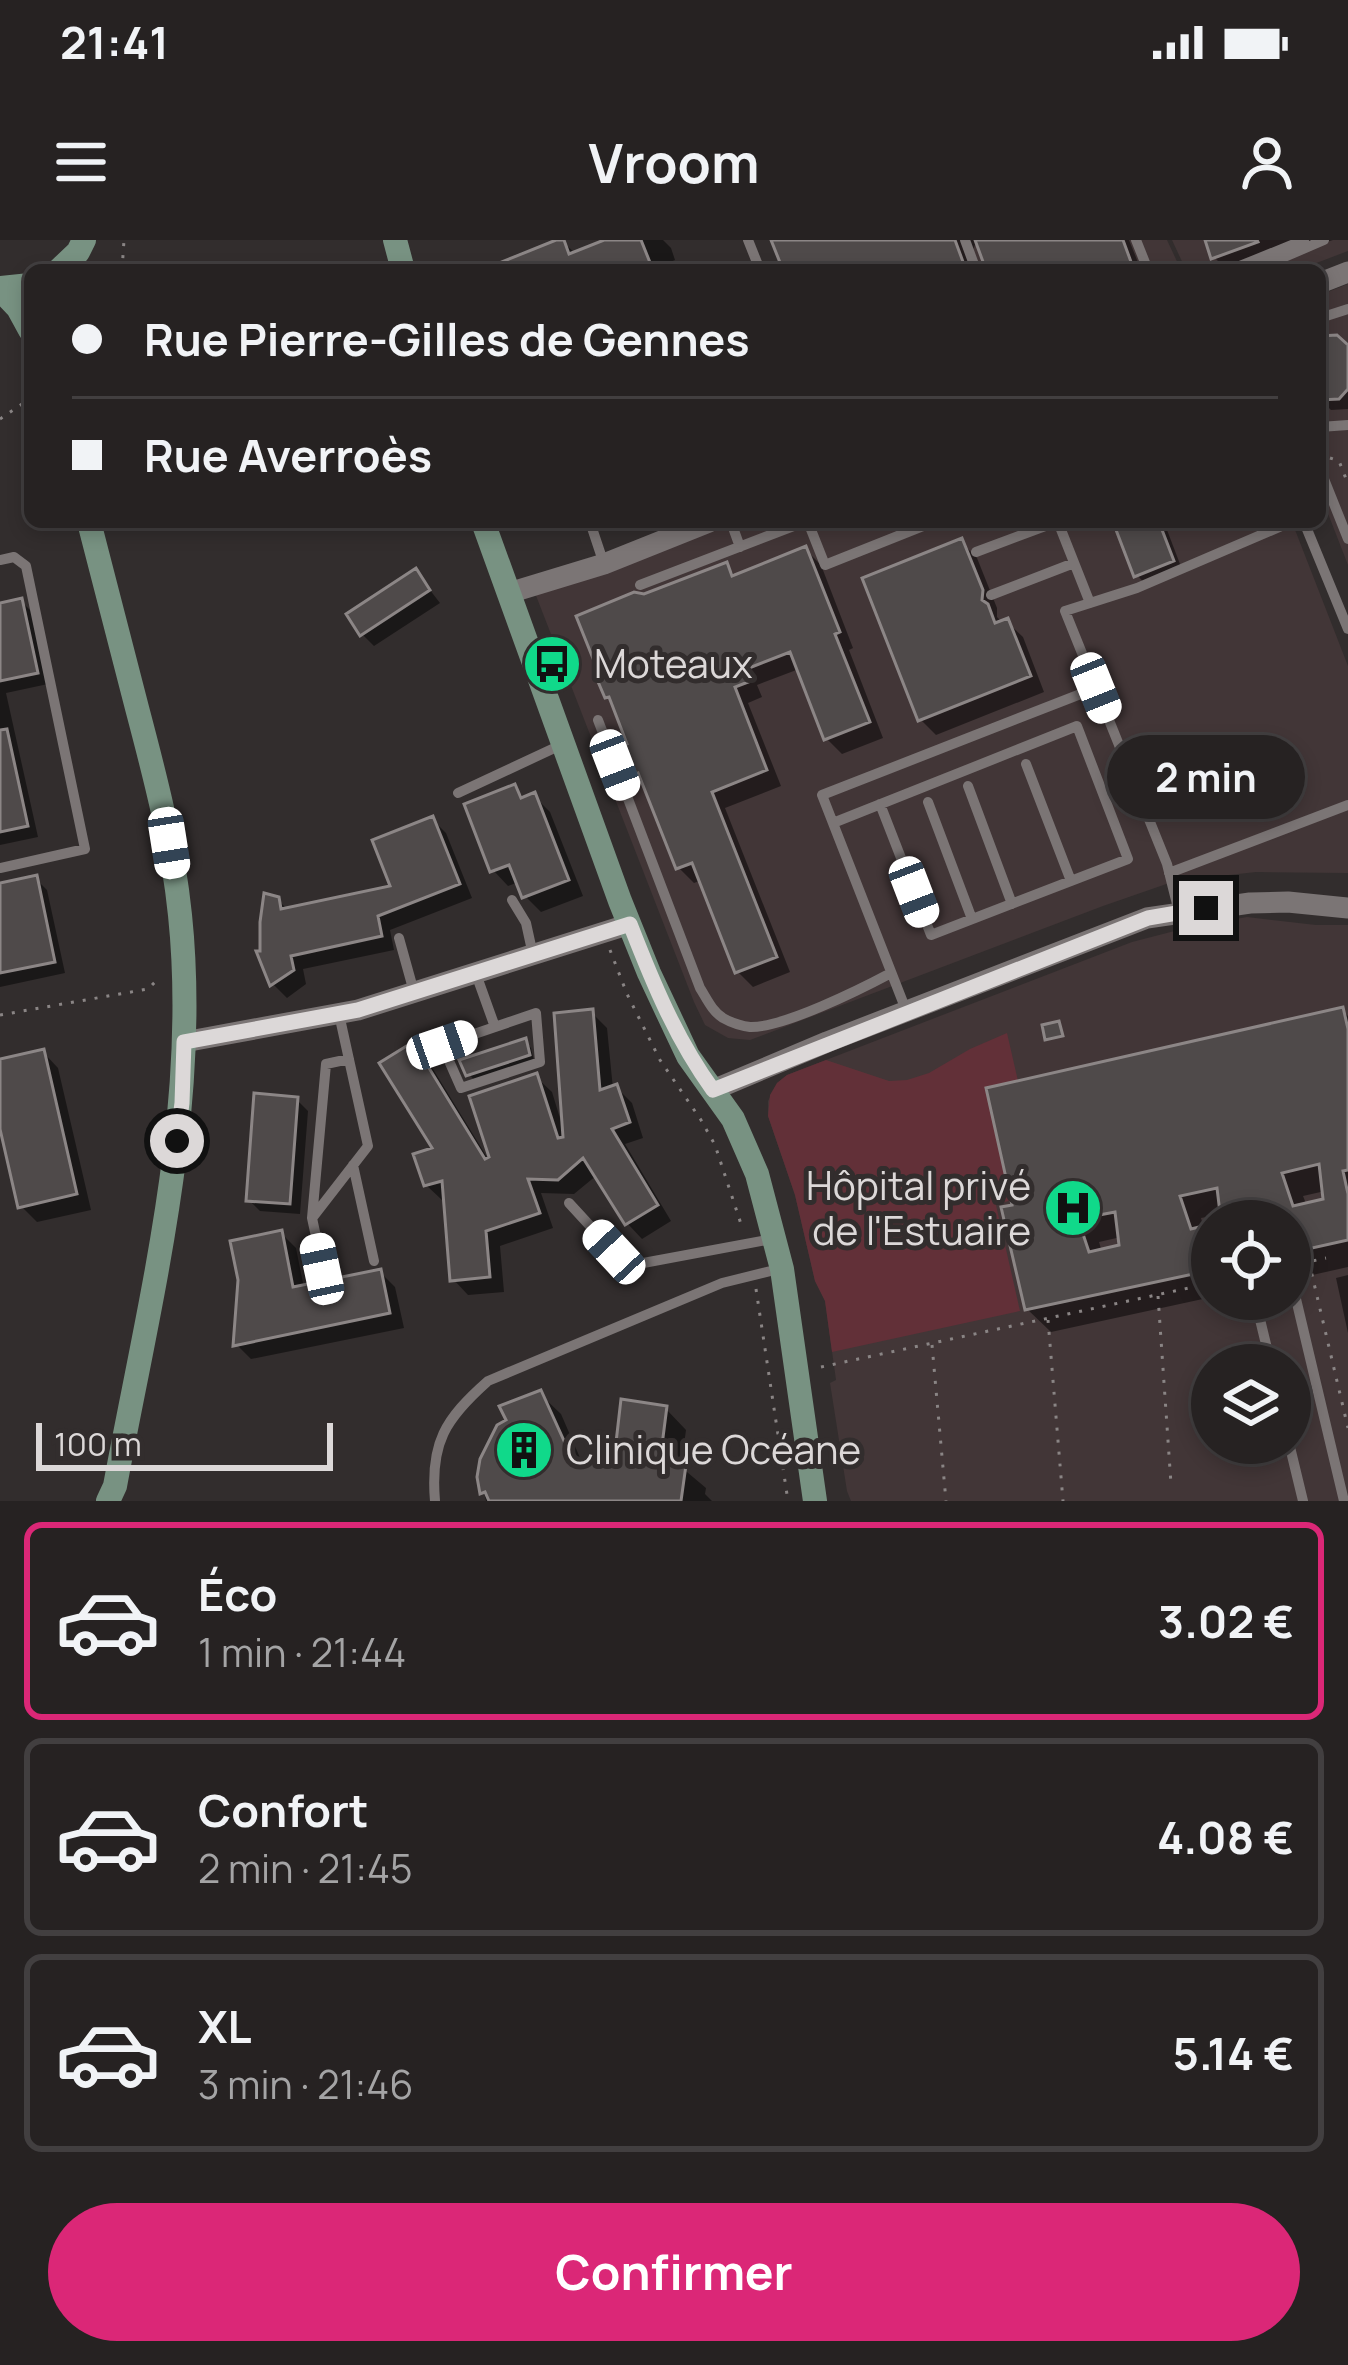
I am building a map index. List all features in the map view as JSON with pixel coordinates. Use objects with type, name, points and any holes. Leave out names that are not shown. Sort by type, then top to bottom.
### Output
[{"type":"main road","points":[[65,264],[84,240]]},
{"type":"main road","points":[[0,288],[24,320]]},
{"type":"main road","points":[[91,528],[163,808],[180,913],[184,976],[182,1103],[172,1179],[114,1496]]},
{"type":"main road","points":[[485,528],[670,1021],[741,1135],[757,1174],[782,1269],[815,1501]]},
{"type":"street","points":[[509,593],[694,528]]},
{"type":"street","points":[[713,1090],[1148,918],[1234,904],[1288,902],[1348,908]]},
{"type":"street","points":[[184,1042],[340,1014],[630,924]]},
{"type":"lane","points":[[1245,264],[1304,240]]},
{"type":"lane","points":[[1268,264],[1324,240]]},
{"type":"lane","points":[[1326,484],[1348,539]]},
{"type":"lane","points":[[592,528],[604,563]]},
{"type":"lane","points":[[732,528],[740,547]]},
{"type":"lane","points":[[640,585],[790,528]]},
{"type":"lane","points":[[809,528],[825,565],[918,528]]},
{"type":"lane","points":[[976,553],[1041,528]]},
{"type":"lane","points":[[1059,528],[1090,603]]},
{"type":"lane","points":[[1179,912],[1169,873],[1065,611],[1137,589],[1277,528]]},
{"type":"lane","points":[[1306,528],[1348,629]]},
{"type":"lane","points":[[0,560],[14,557],[26,566],[86,849],[0,868]]},
{"type":"lane","points":[[991,595],[1074,563]]},
{"type":"lane","points":[[907,1012],[822,795],[1096,688]]},
{"type":"lane","points":[[598,720],[712,1009],[747,1027],[774,1024],[891,973]]},
{"type":"lane","points":[[833,823],[880,804],[1077,726],[1128,859],[931,935],[880,804]]},
{"type":"lane","points":[[458,793],[563,744]]},
{"type":"lane","points":[[1026,764],[1071,881]]},
{"type":"lane","points":[[968,786],[1012,904]]},
{"type":"lane","points":[[928,802],[972,919]]},
{"type":"lane","points":[[1169,873],[1348,805]]},
{"type":"lane","points":[[512,900],[526,922],[533,955]]},
{"type":"lane","points":[[399,938],[414,992]]},
{"type":"lane","points":[[476,973],[495,1027]]},
{"type":"lane","points":[[536,1013],[540,1062],[461,1088],[442,1045],[495,1027],[536,1013]]},
{"type":"lane","points":[[312,1218],[368,1146],[340,1014]]},
{"type":"lane","points":[[322,1269],[312,1218],[326,1064],[349,1059]]},
{"type":"lane","points":[[353,1165],[374,1261]]},
{"type":"lane","points":[[569,1203],[614,1252],[638,1264],[776,1238]]},
{"type":"lane","points":[[435,1501],[432,1468],[441,1436],[460,1405],[488,1381],[722,1283],[782,1269]]},
{"type":"lane","points":[[1266,1344],[1257,1307],[1296,1298],[1307,1344]]},
{"type":"lane","points":[[1311,1361],[1344,1501]]},
{"type":"lane","points":[[1294,1464],[1303,1501]]},
{"type":"path","points":[[1326,456],[1339,461],[1348,484]]},
{"type":"path","points":[[604,933],[651,1043],[715,1145],[747,1245]]},
{"type":"path","points":[[0,1015],[148,989],[159,978]]},
{"type":"path","points":[[1311,1262],[1326,1258]]},
{"type":"path","points":[[1311,1266],[1348,1428]]},
{"type":"path","points":[[754,1275],[788,1501]]},
{"type":"path","points":[[796,1372],[1191,1287]]},
{"type":"path","points":[[1158,1294],[1171,1484]]},
{"type":"path","points":[[1048,1318],[1063,1501]]},
{"type":"path","points":[[932,1343],[946,1501]]},
{"type":"shaded area","points":[[956,240],[1167,240],[1178,264],[966,264]]},
{"type":"shaded area","points":[[1172,240],[1348,240],[1348,251],[1314,264],[1183,264]]},
{"type":"shaded area","points":[[1348,284],[1348,565],[1326,508],[1326,293]]},
{"type":"shaded area","points":[[684,528],[1294,528],[1348,666],[1348,873],[1256,872],[1175,881],[750,1040],[728,1038],[705,1025],[694,1002],[535,593]]},
{"type":"shaded area","name":"Hôpital privé de l'Estuaire","points":[[1247,917],[1348,925],[1348,1501],[851,1501],[830,1383],[836,1380],[825,1301],[815,1281],[795,1195],[768,1116],[768,1101],[777,1083],[787,1075],[1132,942]]},
{"type":"shaded area","points":[[1007,1033],[1018,1081],[986,1088],[1011,1200],[996,1205],[1020,1311],[832,1352],[825,1301],[815,1281],[795,1195],[768,1116],[770,1095],[787,1075],[826,1060],[889,1081],[907,1080]]},
{"type":"building","points":[[556,240],[564,240],[569,254],[604,240],[641,240],[651,264],[497,264]]},
{"type":"building","points":[[771,240],[955,240],[964,264],[781,264]]},
{"type":"building","points":[[975,240],[1123,240],[1132,264],[984,264]]},
{"type":"building","points":[[1205,240],[1257,240],[1258,242],[1211,259]]},
{"type":"building","points":[[1337,335],[1348,345],[1348,389],[1339,399],[1326,400],[1326,336]]},
{"type":"building","points":[[1115,528],[1161,528],[1174,561],[1134,577]]},
{"type":"building","points":[[962,538],[983,590],[982,600],[995,623],[1008,618],[1031,676],[918,721],[862,578]]},
{"type":"building","points":[[806,546],[870,722],[824,740],[790,652],[744,670],[748,682],[735,687],[767,770],[712,792],[777,957],[735,973],[692,863],[676,869],[638,773],[633,775],[622,746],[627,744],[596,677],[600,676],[576,616],[727,562],[732,576]]},
{"type":"building","points":[[416,568],[430,590],[360,636],[346,614]]},
{"type":"building","points":[[22,598],[38,673],[0,681],[0,603]]},
{"type":"building","points":[[7,729],[28,826],[0,832],[0,730]]},
{"type":"building","points":[[515,784],[521,798],[535,792],[569,880],[522,898],[509,865],[490,872],[464,804]]},
{"type":"building","points":[[433,816],[460,884],[378,916],[382,936],[291,956],[294,970],[270,986],[256,951],[260,951],[264,893],[279,897],[281,909],[390,886],[372,840]]},
{"type":"building","points":[[37,875],[55,962],[0,973],[0,883]]},
{"type":"building","points":[[1343,1007],[1348,1029],[1348,1170],[1343,1171],[1348,1240],[1311,1248],[1311,1202],[1323,1199],[1319,1164],[1282,1173],[1291,1200],[1218,1200],[1217,1188],[1180,1196],[1191,1229],[1191,1274],[1025,1310],[1001,1207],[1012,1205],[986,1088]],"holes":[[[1115,1212],[1119,1245],[1089,1252],[1078,1219]]]},
{"type":"building","points":[[593,1009],[600,1090],[617,1084],[630,1122],[612,1129],[658,1205],[625,1225],[583,1158],[558,1180],[528,1179],[540,1213],[486,1231],[490,1277],[450,1281],[442,1181],[424,1186],[413,1154],[432,1148],[379,1063],[413,1042],[485,1159],[489,1157],[469,1096],[537,1073],[558,1138],[563,1137],[554,1013]]},
{"type":"building","points":[[1059,1021],[1063,1036],[1045,1040],[1042,1025]]},
{"type":"building","points":[[526,1038],[530,1055],[466,1076],[459,1060]]},
{"type":"building","points":[[44,1049],[77,1194],[18,1208],[0,1129],[0,1059]]},
{"type":"building","points":[[254,1093],[298,1097],[290,1204],[246,1201]]},
{"type":"building","points":[[282,1230],[293,1287],[381,1269],[390,1313],[233,1346],[238,1280],[230,1241]]},
{"type":"building","name":"Clinique Océane","points":[[541,1390],[575,1465],[614,1460],[621,1399],[667,1406],[660,1461],[686,1465],[681,1501],[489,1501],[485,1492],[480,1494],[480,1459],[497,1425],[506,1420],[499,1406]]},
{"type":"place","name":"Moteaux","points":[[552,664]]},
{"type":"place","name":"Hôpital privé de l'Estuaire","points":[[1073,1208]]},
{"type":"place","name":"Clinique Océane","points":[[524,1450]]},
{"type":"route","points":[[177,1141],[184,1042],[358,1010],[630,924],[670,1021],[713,1090],[1148,918],[1206,908]]}]
